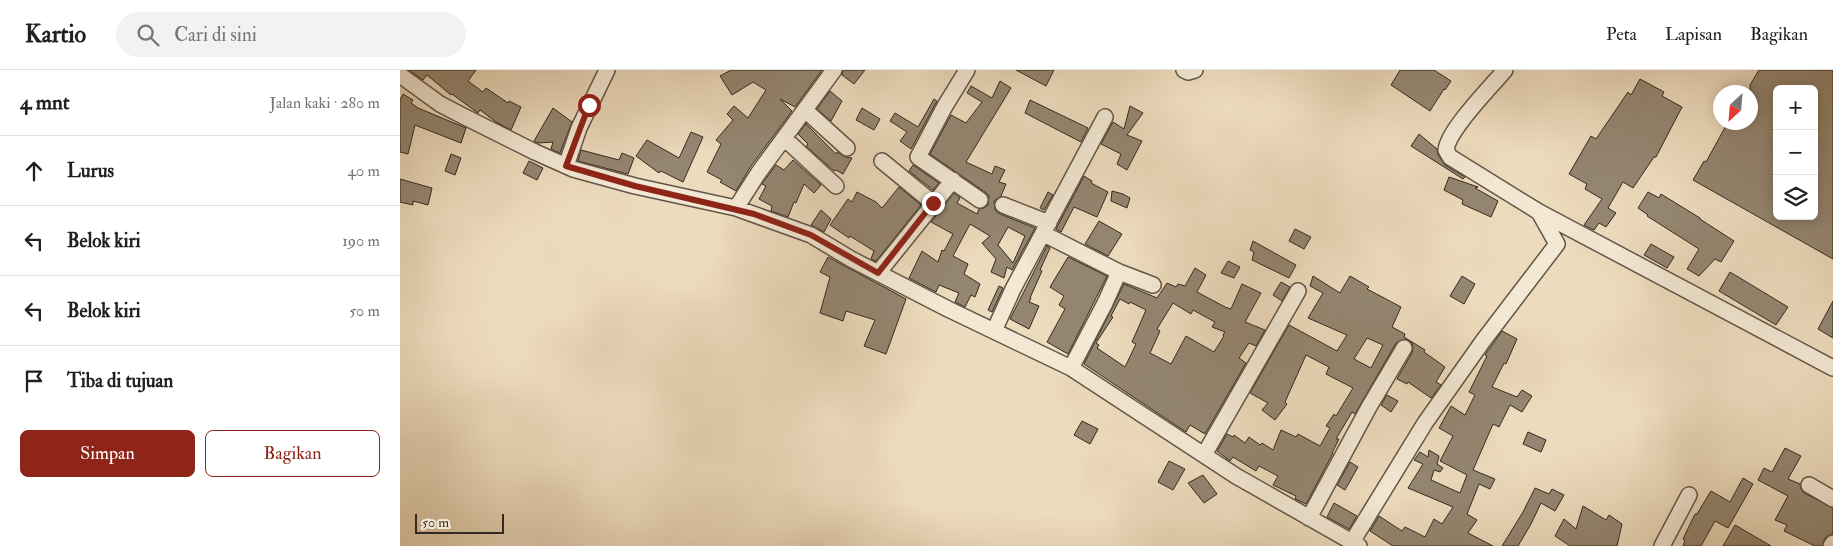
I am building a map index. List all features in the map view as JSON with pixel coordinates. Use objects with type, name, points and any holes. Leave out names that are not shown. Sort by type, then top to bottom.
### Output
[{"type":"street","points":[[566,166],[579,128],[606,70]]},
{"type":"street","points":[[736,208],[759,172],[834,70]]},
{"type":"street","points":[[967,70],[918,155],[921,160],[980,200]]},
{"type":"street","points":[[1184,70],[1188,72],[1195,70]]},
{"type":"street","points":[[1505,70],[1450,137],[1446,150],[1450,157],[1538,212],[1833,368]]},
{"type":"street","points":[[400,75],[440,104],[566,166],[635,186],[736,208],[811,235],[878,273],[1071,368],[1236,476],[1355,544],[1425,423],[1483,341],[1557,244],[1538,212]]},
{"type":"street","points":[[805,110],[847,148]]},
{"type":"street","points":[[994,331],[1014,289],[1105,117]]},
{"type":"street","points":[[784,138],[836,186]]},
{"type":"street","points":[[882,161],[933,203]]},
{"type":"street","points":[[878,273],[952,180]]},
{"type":"street","points":[[1002,205],[1047,229],[1119,272],[1153,285]]},
{"type":"street","points":[[1071,368],[1119,272]]},
{"type":"street","points":[[1204,455],[1298,291]]},
{"type":"street","points":[[1309,518],[1368,408],[1404,348]]},
{"type":"street","points":[[1809,486],[1833,499]]},
{"type":"street","points":[[1662,546],[1689,495]]},
{"type":"building","points":[[409,70],[476,70],[468,81],[483,92],[486,88],[508,103],[509,101],[521,107],[511,130],[480,110],[478,113],[451,95],[427,75],[423,80]]},
{"type":"building","points":[[731,70],[822,70],[795,107],[780,99],[792,111],[751,166],[736,191],[720,182],[722,180],[707,172],[721,144],[716,140],[733,120],[727,114],[734,106],[748,118],[766,90],[753,82],[732,95],[720,76]]},
{"type":"building","points":[[843,70],[865,70],[854,84],[842,75]]},
{"type":"building","points":[[1016,70],[1054,70],[1046,86]]},
{"type":"building","points":[[1400,70],[1434,70],[1451,81],[1430,111],[1391,85]]},
{"type":"building","points":[[1759,70],[1833,70],[1833,259],[1693,180],[1704,161],[1706,162],[1724,130],[1758,130],[1758,85],[1750,85]]},
{"type":"building","points":[[1640,79],[1664,92],[1662,96],[1682,107],[1656,157],[1654,157],[1633,188],[1623,182],[1608,208],[1616,213],[1606,227],[1599,223],[1594,230],[1584,225],[1602,199],[1585,189],[1587,184],[1569,174],[1591,136],[1596,139],[1628,92],[1631,95]]},
{"type":"building","points":[[1000,81],[1011,88],[966,162],[992,174],[995,166],[1005,170],[999,182],[1006,184],[1001,196],[994,201],[995,210],[1000,214],[1035,228],[1012,270],[1007,267],[1004,278],[991,272],[996,259],[982,243],[990,236],[970,224],[953,256],[968,264],[964,274],[980,284],[975,297],[971,295],[965,307],[955,302],[959,293],[939,285],[936,292],[909,278],[922,251],[938,262],[942,250],[944,251],[953,234],[931,222],[954,193],[960,198],[957,203],[977,214],[979,209],[988,205],[989,196],[985,192],[930,154],[951,115],[966,123],[982,102],[967,93],[971,86],[992,98]],"holes":[[[1008,227],[1025,236],[1013,263],[998,245]]]},
{"type":"building","points":[[830,91],[842,101],[831,121],[817,109]]},
{"type":"building","points":[[403,94],[413,100],[411,103],[418,108],[466,128],[461,143],[415,125],[408,154],[400,152],[400,100]]},
{"type":"building","points":[[934,99],[937,101],[911,149],[900,141],[907,132],[890,121],[895,113],[918,127]]},
{"type":"building","points":[[1030,100],[1088,128],[1081,142],[1025,113]]},
{"type":"building","points":[[1130,106],[1143,113],[1127,135],[1142,141],[1127,170],[1117,164],[1121,154],[1101,144],[1113,122],[1124,129]]},
{"type":"building","points":[[553,108],[572,122],[560,153],[551,149],[553,142],[538,143],[534,141]]},
{"type":"building","points":[[862,108],[880,119],[874,130],[856,120]]},
{"type":"building","points":[[806,124],[836,154],[837,152],[845,157],[852,158],[843,174],[836,170],[834,171],[806,146],[808,144],[798,134]]},
{"type":"building","points":[[691,132],[703,137],[683,182],[661,171],[659,173],[636,156],[647,140],[679,158]]},
{"type":"building","points":[[1419,134],[1437,149],[1438,155],[1445,165],[1465,177],[1463,179],[1411,146]]},
{"type":"building","points":[[581,150],[619,160],[622,153],[634,158],[628,174],[578,161]]},
{"type":"building","points":[[451,154],[461,158],[455,175],[445,171]]},
{"type":"building","points":[[793,160],[821,185],[814,193],[804,184],[788,217],[771,211],[772,206],[759,199],[766,186],[762,184],[776,165],[784,170]]},
{"type":"building","points":[[529,161],[543,168],[537,180],[523,173]]},
{"type":"building","points":[[913,165],[939,183],[933,190],[909,171]]},
{"type":"building","points":[[1084,176],[1092,181],[1091,183],[1108,192],[1097,217],[1074,207],[1061,232],[1056,229]]},
{"type":"building","points":[[1449,177],[1478,187],[1475,188],[1498,201],[1491,217],[1462,204],[1463,200],[1444,190]]},
{"type":"building","points":[[400,179],[432,188],[428,205],[413,201],[413,205],[400,202]]},
{"type":"building","points":[[899,187],[921,205],[876,261],[871,259],[874,251],[850,236],[849,238],[830,225],[848,199],[852,202],[857,192],[876,202],[882,208]]},
{"type":"building","points":[[1112,191],[1130,198],[1127,208],[1111,201]]},
{"type":"building","points":[[1048,192],[1053,195],[1044,210],[1040,208]]},
{"type":"building","points":[[1648,192],[1659,198],[1661,194],[1734,241],[1721,262],[1715,259],[1699,276],[1687,269],[1699,249],[1647,216],[1638,208]]},
{"type":"building","points":[[821,210],[831,219],[824,232],[811,225]]},
{"type":"building","points":[[1099,221],[1122,234],[1108,256],[1085,244]]},
{"type":"building","points":[[1295,229],[1311,237],[1304,249],[1289,241]]},
{"type":"building","points":[[1253,241],[1296,265],[1289,278],[1252,260],[1254,252],[1250,250]]},
{"type":"building","points":[[1651,244],[1674,257],[1667,268],[1644,255]]},
{"type":"building","points":[[1047,246],[1050,248],[1029,302],[1039,306],[1029,329],[1010,319]]},
{"type":"building","points":[[828,257],[906,299],[886,354],[864,346],[875,320],[846,311],[843,321],[820,313],[830,277],[820,272]]},
{"type":"building","points":[[1068,257],[1107,276],[1068,354],[1047,342],[1065,309],[1059,305],[1064,296],[1050,287]]},
{"type":"building","points":[[1228,261],[1240,267],[1234,278],[1221,273]]},
{"type":"building","points":[[1195,268],[1206,275],[1197,292],[1225,307],[1231,309],[1242,284],[1261,293],[1245,322],[1265,330],[1256,346],[1249,343],[1239,358],[1246,363],[1205,434],[1190,425],[1186,432],[1084,364],[1124,284],[1157,298],[1167,283],[1176,287],[1178,284],[1185,286]],"holes":[[[1120,299],[1146,310],[1132,342],[1136,344],[1125,367],[1097,348],[1099,345],[1096,343],[1113,317],[1111,316]],[[1173,303],[1191,314],[1193,310],[1215,322],[1212,327],[1225,332],[1214,352],[1186,336],[1171,364],[1150,353],[1160,331],[1157,329]]]},
{"type":"building","points":[[1730,272],[1788,307],[1776,325],[1719,291]]},
{"type":"building","points":[[1313,276],[1340,293],[1350,276],[1369,287],[1367,289],[1401,307],[1392,327],[1405,334],[1404,337],[1425,350],[1424,352],[1445,367],[1436,382],[1441,385],[1431,398],[1408,382],[1407,384],[1397,379],[1413,348],[1412,343],[1405,339],[1396,343],[1355,414],[1352,412],[1336,439],[1339,439],[1333,453],[1306,504],[1295,499],[1296,496],[1273,485],[1278,476],[1259,466],[1256,471],[1233,457],[1230,461],[1217,451],[1227,434],[1233,437],[1234,435],[1245,443],[1249,437],[1260,445],[1262,443],[1273,450],[1281,430],[1296,437],[1298,434],[1320,446],[1330,428],[1326,426],[1334,414],[1336,416],[1353,388],[1326,374],[1329,367],[1306,355],[1285,402],[1287,404],[1275,420],[1262,410],[1268,403],[1250,393],[1289,325],[1337,351],[1347,335],[1308,318],[1323,293],[1310,286]],"holes":[[[1367,338],[1383,345],[1371,368],[1354,359]]]},
{"type":"building","points":[[1462,276],[1475,284],[1464,304],[1450,296]]},
{"type":"building","points":[[1281,282],[1290,287],[1282,301],[1273,295]]},
{"type":"building","points":[[999,286],[1003,288],[992,312],[988,310]]},
{"type":"building","points":[[1833,301],[1833,338],[1818,329]]},
{"type":"building","points":[[1502,331],[1517,339],[1506,364],[1504,363],[1492,387],[1517,397],[1522,390],[1532,396],[1522,412],[1510,405],[1499,427],[1493,424],[1473,470],[1495,479],[1490,489],[1479,484],[1467,514],[1477,520],[1468,533],[1493,546],[1393,546],[1370,531],[1379,516],[1402,531],[1405,527],[1425,537],[1434,519],[1442,524],[1453,507],[1408,488],[1423,464],[1414,460],[1420,452],[1428,457],[1429,450],[1439,456],[1437,464],[1443,468],[1440,472],[1434,470],[1431,480],[1460,493],[1467,475],[1440,461],[1453,436],[1439,428],[1451,406],[1465,415],[1475,395],[1469,392],[1487,356],[1485,355]]},
{"type":"building","points":[[1387,395],[1398,401],[1391,412],[1381,405]]},
{"type":"building","points":[[1082,421],[1098,429],[1090,444],[1074,435]]},
{"type":"building","points":[[1528,432],[1546,440],[1541,452],[1523,444]]},
{"type":"building","points":[[1785,448],[1801,456],[1788,479],[1800,484],[1804,493],[1833,508],[1833,533],[1825,538],[1822,546],[1815,546],[1784,531],[1787,525],[1775,520],[1788,496],[1758,480],[1764,468],[1772,472]]},
{"type":"building","points":[[1169,461],[1185,469],[1173,490],[1158,482]]},
{"type":"building","points":[[1350,462],[1358,467],[1345,490],[1337,485]]},
{"type":"building","points":[[1203,475],[1217,494],[1204,503],[1188,483]]},
{"type":"building","points":[[1743,478],[1753,484],[1728,528],[1715,521],[1701,546],[1683,546],[1685,540],[1683,539],[1695,514],[1697,514],[1711,491],[1730,502]]},
{"type":"building","points":[[1535,488],[1549,494],[1552,489],[1564,495],[1555,511],[1541,503],[1518,546],[1502,546],[1523,512]]},
{"type":"building","points":[[1334,503],[1357,516],[1349,529],[1327,517]]},
{"type":"building","points":[[1583,506],[1606,520],[1609,515],[1622,524],[1617,546],[1570,546],[1555,536],[1564,519],[1576,529]]},
{"type":"building","points":[[1735,525],[1771,546],[1723,546]]},
{"type":"route","points":[[589,105],[566,166],[635,186],[736,208],[754,214],[811,235],[878,273],[933,203]]}]
